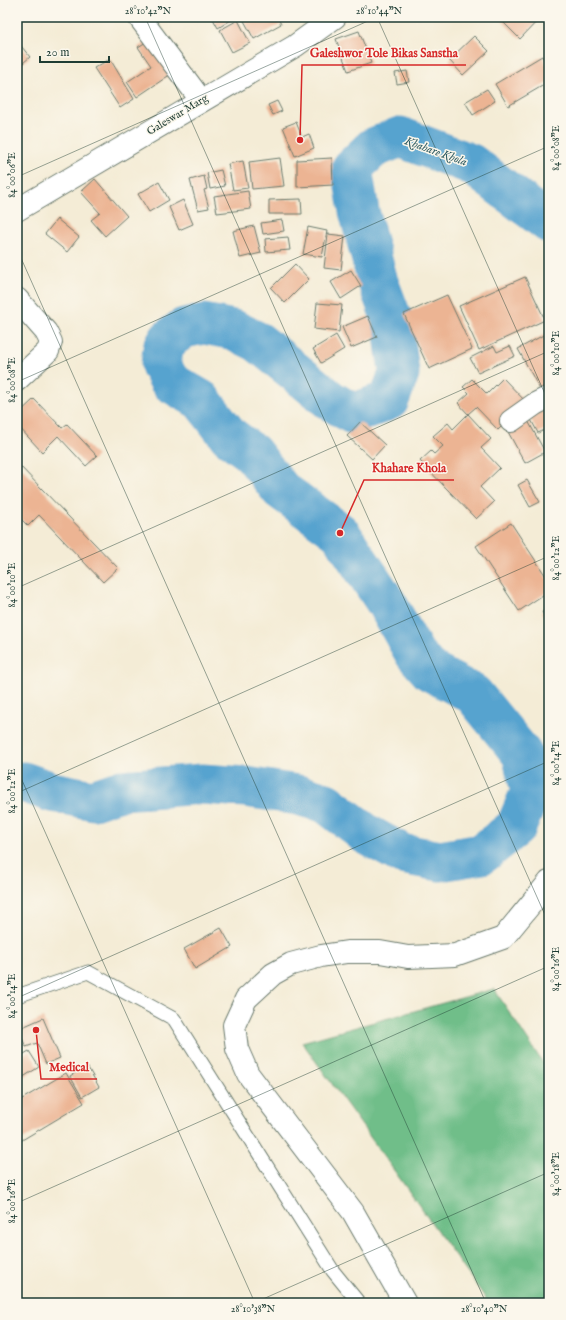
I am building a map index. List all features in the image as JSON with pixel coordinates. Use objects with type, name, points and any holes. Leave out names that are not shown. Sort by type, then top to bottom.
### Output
[{"type":"street","points":[[139,17],[201,100]]},
{"type":"street","name":"Galeswar Marg","points":[[17,210],[201,100],[295,46],[335,17]]},
{"type":"street","points":[[17,299],[46,332],[51,342],[48,352],[17,380]]},
{"type":"street","points":[[512,421],[535,404],[549,397]]},
{"type":"street","points":[[405,1303],[353,1212],[248,1074],[237,1049],[234,1025],[246,999],[273,974],[291,964],[320,956],[347,952],[380,952],[408,957],[455,955],[503,938],[549,882]]},
{"type":"lane","points":[[17,996],[88,972],[174,1019],[332,1271],[359,1303]]},
{"type":"green space","points":[[494,989],[549,1072],[549,1303],[489,1303],[302,1042]]},
{"type":"building","points":[[212,17],[236,17],[218,28]]},
{"type":"building","points":[[242,17],[277,17],[281,24],[254,39]]},
{"type":"building","points":[[498,17],[541,17],[520,39]]},
{"type":"building","points":[[238,20],[250,43],[232,52],[220,30]]},
{"type":"building","points":[[359,31],[371,63],[348,71],[336,39]]},
{"type":"building","points":[[474,36],[489,51],[463,75],[449,60]]},
{"type":"building","points":[[151,39],[174,72],[137,97],[127,82],[151,66],[138,47]]},
{"type":"building","points":[[17,41],[30,57],[17,68]]},
{"type":"building","points":[[542,56],[549,68],[549,82],[508,106],[495,84]]},
{"type":"building","points":[[110,59],[134,99],[120,108],[94,68]]},
{"type":"building","points":[[407,71],[409,82],[397,84],[395,73]]},
{"type":"building","points":[[487,89],[495,101],[473,115],[465,102]]},
{"type":"building","points":[[277,101],[282,111],[273,115],[268,105]]},
{"type":"building","points":[[296,122],[302,137],[309,134],[314,148],[295,156],[283,127]]},
{"type":"building","points":[[280,158],[284,186],[252,189],[249,162]]},
{"type":"building","points":[[332,158],[333,185],[297,187],[297,160]]},
{"type":"building","points":[[243,161],[248,188],[233,190],[228,164]]},
{"type":"building","points":[[221,170],[225,186],[210,189],[207,173]]},
{"type":"building","points":[[204,176],[207,189],[204,190],[209,208],[198,210],[190,180]]},
{"type":"building","points":[[95,179],[127,216],[105,236],[91,220],[100,213],[81,192]]},
{"type":"building","points":[[159,182],[169,200],[149,212],[138,194]]},
{"type":"building","points":[[248,191],[251,209],[217,213],[214,196]]},
{"type":"building","points":[[301,199],[302,214],[269,214],[269,200]]},
{"type":"building","points":[[183,200],[193,224],[179,230],[169,207]]},
{"type":"building","points":[[57,219],[79,237],[67,252],[45,234]]},
{"type":"building","points":[[282,220],[284,231],[263,234],[261,223]]},
{"type":"building","points":[[254,226],[261,253],[240,258],[233,231]]},
{"type":"building","points":[[308,227],[327,231],[322,257],[303,254]]},
{"type":"building","points":[[328,234],[345,236],[341,270],[324,268]]},
{"type":"building","points":[[288,237],[290,250],[266,252],[265,239]]},
{"type":"building","points":[[295,264],[309,279],[285,303],[271,288]]},
{"type":"building","points":[[351,270],[361,286],[341,299],[331,282]]},
{"type":"building","points":[[525,277],[545,320],[479,350],[459,306]]},
{"type":"building","points":[[447,295],[472,349],[429,369],[404,314]]},
{"type":"building","points":[[317,303],[342,305],[339,332],[314,329]]},
{"type":"building","points":[[368,316],[377,337],[351,348],[342,327]]},
{"type":"building","points":[[549,332],[549,392],[543,395],[518,349]]},
{"type":"building","points":[[336,335],[344,349],[321,363],[313,349]]},
{"type":"building","points":[[494,346],[497,352],[510,346],[515,356],[478,373],[470,358]]},
{"type":"building","points":[[503,378],[526,402],[498,430],[476,407],[468,414],[458,403],[469,393],[463,387],[472,379],[487,394]]},
{"type":"building","points":[[34,399],[62,428],[67,424],[97,456],[86,466],[58,436],[42,452],[17,425],[17,415]]},
{"type":"building","points":[[549,406],[549,428],[538,433],[529,416]]},
{"type":"building","points":[[468,414],[491,439],[481,448],[500,468],[480,487],[494,502],[476,519],[420,461],[431,451],[434,454],[443,446],[433,436],[448,423],[453,429]]},
{"type":"building","points":[[527,419],[545,452],[525,463],[507,430]]},
{"type":"building","points":[[360,422],[385,445],[372,459],[347,436]]},
{"type":"building","points":[[17,463],[118,568],[103,582],[39,515],[28,526],[17,515]]},
{"type":"building","points":[[527,480],[540,502],[530,507],[518,485]]},
{"type":"building","points":[[511,523],[549,581],[549,591],[519,611],[476,546]]},
{"type":"building","points":[[549,608],[549,624],[542,612]]},
{"type":"building","points":[[221,928],[232,947],[195,969],[184,949]]},
{"type":"building","points":[[43,1018],[60,1058],[46,1064],[37,1043],[26,1047],[18,1029]]},
{"type":"building","points":[[29,1051],[39,1067],[17,1081],[17,1058]]},
{"type":"building","points":[[87,1066],[99,1087],[82,1097],[70,1076]]},
{"type":"building","points":[[66,1073],[84,1103],[17,1143],[17,1102]]},
{"type":"waterway","name":"Khahare Khola","points":[[17,783],[23,782],[52,792],[93,800],[122,790],[202,784],[246,787],[298,795],[326,803],[366,834],[402,854],[440,861],[482,854],[516,827],[531,791],[522,754],[473,694],[430,671],[415,654],[387,604],[340,533],[281,490],[252,453],[229,436],[201,400],[170,382],[161,365],[163,349],[169,339],[184,328],[204,324],[234,330],[258,342],[330,400],[353,414],[389,400],[399,373],[392,319],[378,282],[359,211],[352,168],[373,148],[400,137],[471,164],[549,223]]},
{"type":"place","name":"Galeshwor Tole Bikas Sanstha","points":[[300,140]]},
{"type":"place","name":"Khahare Khola","points":[[340,533]]},
{"type":"place","name":"Medical","points":[[36,1030]]}]
